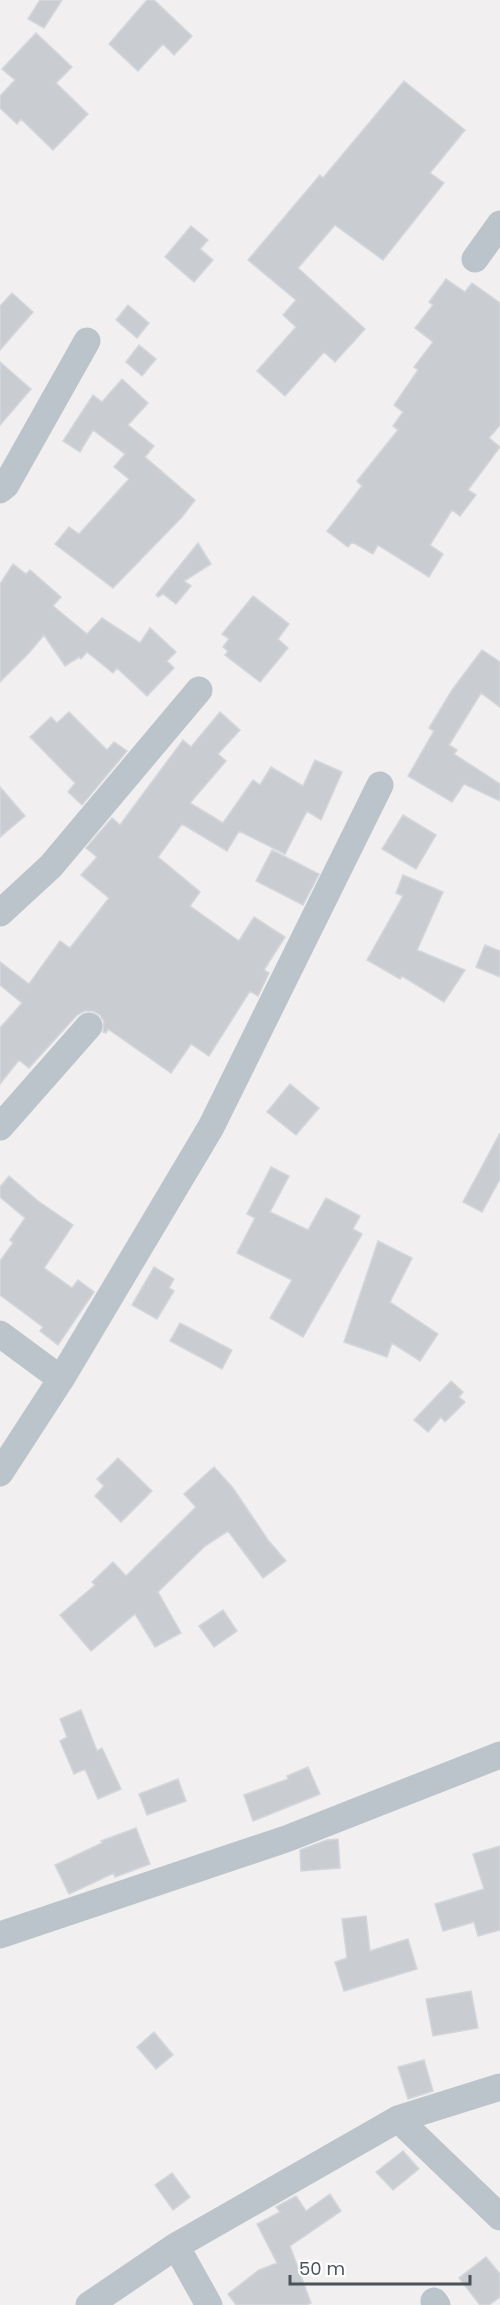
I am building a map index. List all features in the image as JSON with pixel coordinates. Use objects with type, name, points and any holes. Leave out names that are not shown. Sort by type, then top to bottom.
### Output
[{"type":"street","points":[[475,259],[500,224]]},
{"type":"street","points":[[0,490],[6,485],[87,341]]},
{"type":"street","points":[[0,913],[51,866],[199,690]]},
{"type":"street","points":[[0,1473],[61,1379],[211,1127],[380,786]]},
{"type":"street","points":[[0,1127],[89,1026]]},
{"type":"street","points":[[0,1334],[61,1379]]},
{"type":"street","points":[[0,1935],[286,1839],[500,1755]]},
{"type":"street","points":[[88,2305],[176,2246],[398,2119],[500,2087]]},
{"type":"street","points":[[398,2119],[500,2217]]},
{"type":"street","points":[[176,2246],[208,2305]]},
{"type":"building","points":[[40,0],[62,0],[44,28],[28,19]]},
{"type":"building","points":[[147,0],[154,0],[192,36],[174,55],[163,44],[138,71],[109,44]]},
{"type":"building","points":[[36,33],[72,67],[56,83],[88,114],[53,150],[21,119],[17,124],[0,108],[0,96],[15,80],[2,69]]},
{"type":"building","points":[[404,81],[465,130],[430,173],[444,183],[383,260],[335,225],[298,268],[365,329],[335,362],[324,352],[285,396],[257,371],[296,327],[283,315],[296,300],[248,260],[320,175],[323,178]]},
{"type":"building","points":[[191,226],[208,240],[200,249],[213,260],[194,282],[165,257]]},
{"type":"building","points":[[446,279],[465,292],[472,283],[500,303],[500,425],[489,438],[500,447],[468,490],[476,495],[460,516],[452,510],[430,545],[443,554],[429,577],[378,545],[373,554],[352,542],[348,547],[327,531],[362,486],[357,481],[398,430],[393,426],[403,412],[394,405],[418,370],[414,367],[433,342],[415,328],[433,305],[429,302]]},
{"type":"building","points":[[12,293],[33,312],[0,350],[0,306]]},
{"type":"building","points":[[128,305],[149,323],[137,338],[116,320]]},
{"type":"building","points":[[139,345],[156,359],[142,376],[126,362]]},
{"type":"building","points":[[0,362],[31,389],[0,425]]},
{"type":"building","points":[[122,379],[148,403],[128,425],[154,446],[145,457],[195,500],[182,517],[113,588],[55,544],[69,527],[79,534],[129,479],[114,467],[125,454],[93,430],[80,452],[63,441],[93,395],[102,402]]},
{"type":"building","points":[[198,543],[211,564],[184,581],[191,586],[176,604],[163,594],[158,597],[156,595]]},
{"type":"building","points":[[13,564],[26,574],[30,570],[61,597],[53,606],[87,634],[102,618],[140,643],[150,628],[176,652],[167,661],[174,668],[147,696],[117,668],[113,673],[87,652],[81,659],[79,657],[65,666],[44,635],[0,682],[0,584]]},
{"type":"building","points":[[253,596],[289,624],[278,639],[288,648],[260,682],[225,655],[228,651],[223,647],[229,639],[222,634]]},
{"type":"building","points":[[482,650],[500,662],[500,707],[481,693],[449,745],[457,750],[454,754],[500,784],[500,801],[464,784],[452,802],[408,776],[434,731],[429,728],[452,690]]},
{"type":"building","points":[[69,712],[107,750],[114,742],[127,751],[82,805],[68,792],[75,783],[30,737],[51,717],[57,723]]},
{"type":"building","points":[[220,712],[240,730],[218,754],[226,761],[190,803],[223,823],[253,780],[260,785],[271,767],[303,786],[315,760],[342,772],[321,820],[307,811],[285,854],[239,831],[227,851],[182,824],[158,857],[200,892],[190,906],[239,941],[254,917],[285,937],[264,970],[269,973],[258,996],[250,991],[209,1056],[191,1044],[171,1073],[108,1029],[106,1033],[103,1032],[104,1022],[100,1015],[93,1011],[85,1011],[77,1015],[29,1068],[19,1060],[0,1084],[0,1028],[22,1003],[0,985],[0,962],[29,984],[60,941],[70,948],[109,898],[81,875],[97,857],[86,848],[112,818],[120,825],[183,740],[191,747]]},
{"type":"building","points":[[0,787],[25,816],[0,837]]},
{"type":"building","points":[[403,815],[436,835],[416,869],[382,849]]},
{"type":"building","points":[[272,850],[319,874],[303,905],[256,881]]},
{"type":"building","points":[[403,875],[443,892],[417,950],[465,970],[444,1002],[402,976],[400,979],[367,960],[403,896],[396,893]]},
{"type":"building","points":[[485,945],[500,951],[500,977],[476,967]]},
{"type":"building","points":[[290,1084],[319,1108],[296,1135],[267,1112]]},
{"type":"building","points":[[500,1133],[500,1179],[482,1212],[463,1202]]},
{"type":"building","points":[[271,1167],[289,1176],[270,1212],[308,1230],[326,1198],[360,1216],[353,1229],[362,1234],[303,1337],[270,1318],[292,1280],[237,1253],[255,1218],[247,1214]]},
{"type":"building","points":[[9,1176],[38,1201],[73,1225],[44,1268],[72,1288],[78,1280],[94,1292],[58,1345],[40,1331],[43,1327],[0,1295],[0,1261],[13,1243],[10,1240],[25,1218],[0,1197],[0,1187]]},
{"type":"building","points":[[378,1241],[412,1258],[390,1302],[438,1334],[420,1361],[392,1343],[387,1357],[344,1342]]},
{"type":"building","points":[[154,1267],[174,1279],[169,1288],[174,1291],[157,1319],[132,1305]]},
{"type":"building","points":[[180,1323],[232,1350],[222,1369],[170,1341]]},
{"type":"building","points":[[451,1381],[463,1392],[459,1397],[465,1402],[445,1422],[441,1417],[428,1432],[414,1420]]},
{"type":"building","points":[[118,1458],[152,1491],[121,1522],[95,1496],[104,1486],[97,1479]]},
{"type":"building","points":[[214,1467],[233,1488],[268,1540],[286,1561],[263,1578],[228,1531],[205,1546],[158,1592],[181,1633],[155,1647],[135,1614],[91,1651],[60,1615],[95,1585],[92,1582],[113,1562],[126,1576],[196,1507],[184,1494]]},
{"type":"building","points":[[223,1610],[237,1631],[214,1647],[199,1626]]},
{"type":"building","points":[[81,1710],[97,1751],[102,1748],[121,1789],[98,1799],[85,1769],[74,1774],[60,1741],[67,1737],[60,1719]]},
{"type":"building","points":[[308,1767],[320,1794],[253,1821],[244,1795],[288,1779],[287,1776]]},
{"type":"building","points":[[178,1779],[186,1801],[147,1815],[139,1794]]},
{"type":"building","points":[[136,1828],[150,1864],[115,1877],[114,1873],[69,1894],[55,1865],[102,1843],[101,1841]]},
{"type":"building","points":[[338,1839],[340,1868],[301,1871],[300,1850],[327,1840]]},
{"type":"building","points":[[500,1846],[500,1930],[478,1936],[474,1922],[443,1931],[435,1904],[484,1889],[473,1854]]},
{"type":"building","points":[[366,1916],[370,1951],[408,1939],[417,1969],[344,1991],[335,1962],[347,1958],[342,1919]]},
{"type":"building","points":[[471,1991],[478,2028],[433,2036],[426,1999]]},
{"type":"building","points":[[154,2032],[173,2055],[156,2069],[137,2047]]},
{"type":"building","points":[[424,2060],[433,2091],[408,2099],[398,2067]]},
{"type":"building","points":[[403,2151],[419,2169],[393,2190],[376,2172]]},
{"type":"building","points":[[172,2173],[190,2197],[173,2210],[155,2185]]},
{"type":"building","points":[[330,2194],[341,2211],[290,2246],[311,2303],[306,2305],[236,2305],[228,2294],[259,2270],[277,2263],[257,2224],[280,2212],[276,2207],[296,2196],[306,2211]]},
{"type":"building","points":[[486,2257],[500,2274],[500,2297],[489,2305],[480,2305],[459,2278]]}]
